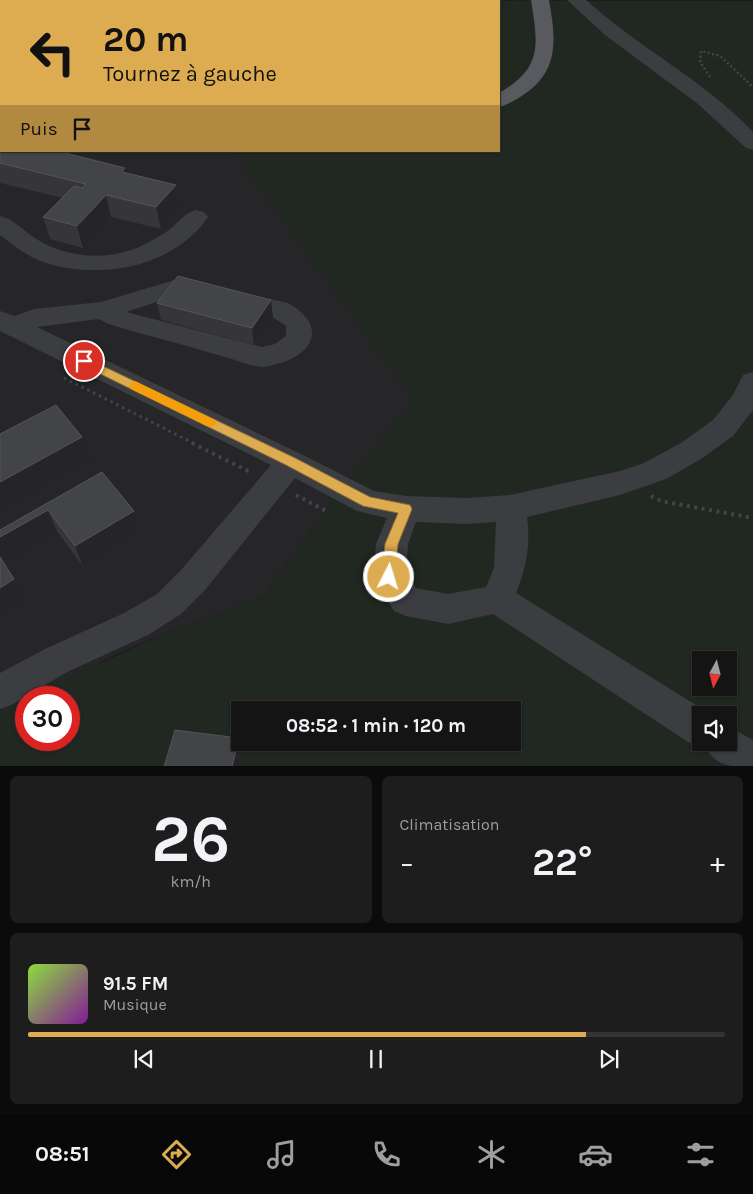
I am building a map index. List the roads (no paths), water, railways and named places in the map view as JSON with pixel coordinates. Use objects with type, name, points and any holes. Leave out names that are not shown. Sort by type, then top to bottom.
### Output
[{"type":"main road","points":[[500,101],[527,83],[539,70],[546,54],[546,38],[540,0]]},
{"type":"street","points":[[576,0],[616,34],[692,88],[741,130],[753,144]]},
{"type":"street","points":[[0,223],[30,246],[48,255],[97,263],[136,256],[157,247],[172,239],[196,217]]},
{"type":"street","points":[[8,324],[34,318],[103,310],[178,287],[189,288],[286,312],[297,320],[300,325],[300,333],[299,340],[290,349],[279,355],[252,356],[118,318],[103,310]]},
{"type":"street","points":[[8,324],[282,473],[368,502],[406,509],[466,511],[510,508],[620,483],[655,471],[691,451],[723,428],[745,400],[753,382]]},
{"type":"street","points":[[0,692],[57,660],[136,624],[169,604],[193,580],[282,473]]},
{"type":"street","points":[[497,599],[510,568],[513,529],[510,508]]},
{"type":"street","points":[[406,509],[392,544],[389,577],[406,601],[448,609],[497,599],[692,723]]},
{"type":"street","points":[[736,751],[753,762]]}]
